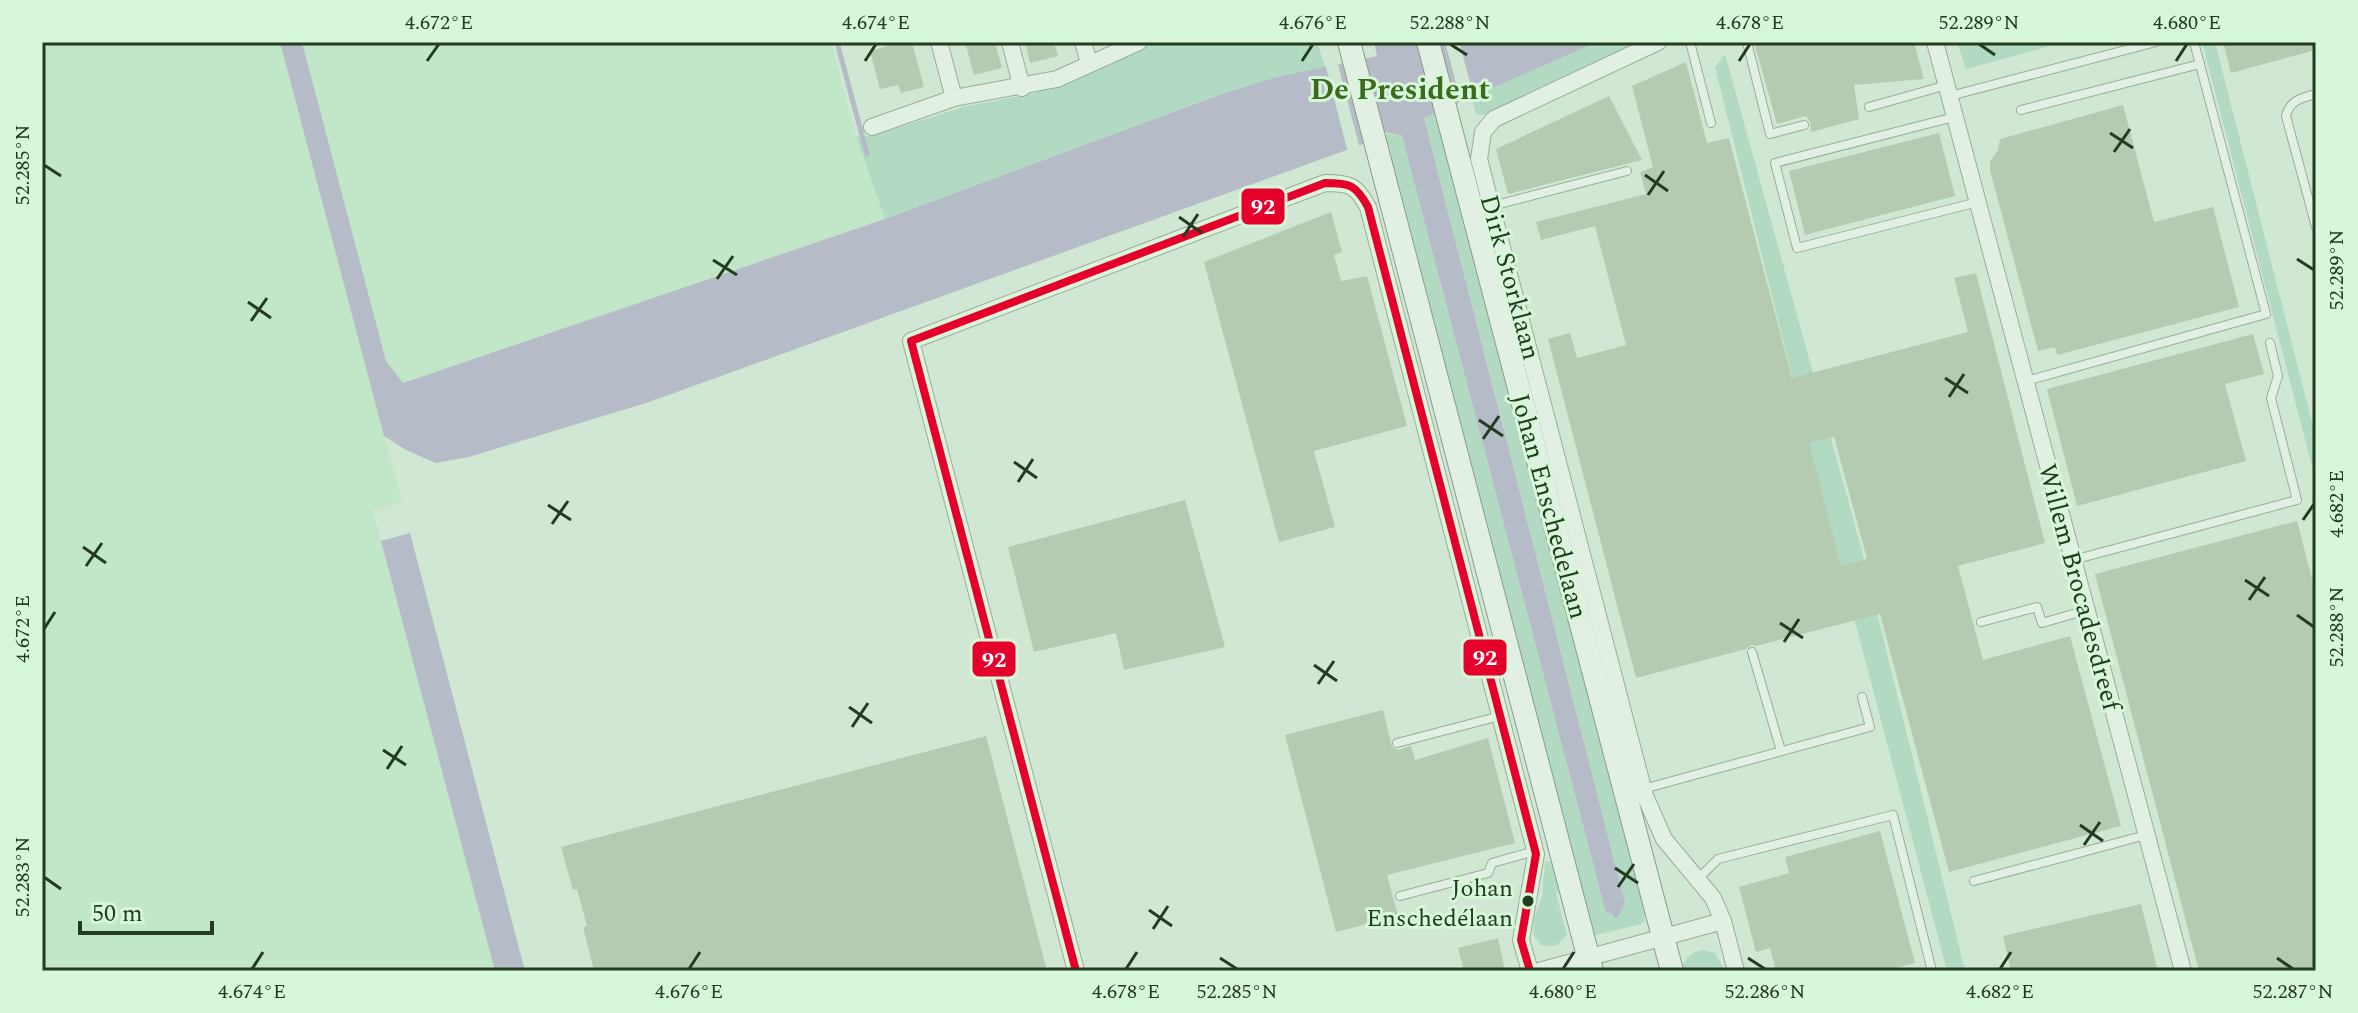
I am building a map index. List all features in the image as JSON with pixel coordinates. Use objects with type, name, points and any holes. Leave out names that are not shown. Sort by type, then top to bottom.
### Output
[{"type":"street","points":[[939,42],[954,98]]},
{"type":"street","points":[[1010,42],[1022,88]]},
{"type":"street","points":[[1083,42],[1089,63]]},
{"type":"street","points":[[872,127],[954,98],[1022,88],[1057,79],[1139,42]]},
{"type":"street","name":"Johan Enschedelaan","points":[[1428,42],[1672,971]]},
{"type":"street","name":"Dirk Storklaan","points":[[1658,42],[1494,119],[1483,132],[1479,159],[1643,789],[1664,839],[1713,898],[1723,921],[1736,971]]},
{"type":"street","name":"Willem Brocadesdreef","points":[[1935,42],[2183,971]]},
{"type":"street","points":[[1350,44],[1590,964]]},
{"type":"street","points":[[1076,971],[911,341],[1325,183],[1344,183],[1359,190],[1368,207],[1535,851],[1521,940],[1530,971]]},
{"type":"street","points":[[1539,971],[1590,964],[1663,936],[1723,921]]},
{"type":"lane","points":[[1690,42],[1711,123]]},
{"type":"lane","points":[[1747,42],[1770,134],[1804,125]]},
{"type":"lane","points":[[1869,107],[2156,42]]},
{"type":"lane","points":[[2026,381],[2266,314],[2194,42]]},
{"type":"lane","points":[[2021,110],[2200,64]]},
{"type":"lane","points":[[2316,94],[2296,100],[2288,107],[2286,116],[2316,227]]},
{"type":"lane","points":[[1955,117],[1775,163],[1797,248],[1978,202]]},
{"type":"lane","points":[[1492,206],[1627,171]]},
{"type":"lane","points":[[2073,560],[2297,500],[2271,398],[2278,376],[2270,343]]},
{"type":"lane","points":[[1981,622],[2037,607],[2042,623],[2087,610]]},
{"type":"lane","points":[[1752,652],[1781,751]]},
{"type":"lane","points":[[1643,789],[1870,727],[1862,697]]},
{"type":"lane","points":[[1397,743],[1500,716]]},
{"type":"lane","points":[[1697,879],[1718,859],[1893,815],[1932,971]]},
{"type":"lane","points":[[1974,881],[2146,835]]},
{"type":"lane","points":[[1400,896],[1488,873],[1492,863],[1535,851]]},
{"type":"green space","points":[[42,42],[280,42],[402,502],[373,511],[495,971],[42,971]]},
{"type":"green space","points":[[302,42],[831,42],[856,136],[885,219],[402,383],[386,361]]},
{"type":"green space","points":[[1157,42],[1286,42],[1288,45],[1317,42],[1325,67],[1215,96],[885,219],[856,136],[872,136],[963,107],[1034,93]]},
{"type":"green space","points":[[1456,42],[1644,42],[1484,115],[1476,114]]},
{"type":"green space","points":[[1957,42],[2065,42],[1966,69]]},
{"type":"green space","points":[[2202,42],[2215,42],[2316,438],[2316,482]]},
{"type":"green space","points":[[1725,54],[1861,547],[1965,971],[1947,971],[1818,481],[1715,67]]},
{"type":"green space","points":[[1438,110],[1647,901],[1641,924],[1592,936],[1382,133],[1402,136],[1606,913],[1611,913],[1615,918],[1625,903],[1424,117]]},
{"type":"green space","points":[[1545,861],[1558,862],[1553,865],[1559,891],[1556,893],[1567,935],[1556,946],[1541,945],[1533,935],[1534,919],[1542,896]]},
{"type":"green space","points":[[1703,950],[1715,953],[1725,971],[1680,971],[1688,957]]},
{"type":"shaded area","points":[[280,42],[302,42],[386,361],[403,383],[885,219],[1216,96],[1277,77],[1377,56],[1374,42],[1401,42],[1402,45],[1410,42],[1597,42],[1424,118],[1625,903],[1618,917],[1606,913],[1402,136],[1384,132],[1366,143],[649,402],[469,457],[436,463],[384,436]]},
{"type":"shaded area","points":[[410,533],[525,971],[495,971],[381,541]]},
{"type":"pier","points":[[1445,42],[1459,42],[1475,100],[1462,105]]},
{"type":"pier","points":[[1337,61],[1360,149],[1348,153],[1325,63]]},
{"type":"building","points":[[887,42],[912,42],[924,87],[901,93],[898,85],[880,89],[870,51],[888,46]]},
{"type":"building","points":[[965,42],[995,42],[1002,68],[974,75]]},
{"type":"building","points":[[1025,42],[1054,42],[1058,56],[1030,63]]},
{"type":"building","points":[[1754,42],[1914,42],[1924,79],[1854,85],[1859,119],[1811,132],[1806,116],[1777,124]]},
{"type":"building","points":[[2223,42],[2316,42],[2316,50],[2231,73]]},
{"type":"building","points":[[1686,62],[1707,143],[1729,138],[1792,378],[1968,332],[1954,278],[1976,273],[2045,543],[1958,566],[1983,660],[2070,636],[2121,826],[1949,872],[1880,614],[1751,645],[1746,649],[1636,678],[1548,339],[1570,333],[1577,358],[1626,345],[1595,226],[1541,240],[1536,222],[1646,194],[1640,172],[1653,167],[1632,86]],"holes":[[[1834,437],[1867,559],[1841,566],[1809,443]]]},
{"type":"building","points":[[1609,96],[1642,160],[1508,194],[1496,149]]},
{"type":"building","points":[[2123,105],[2154,222],[2213,207],[2239,307],[2057,355],[2055,347],[2038,351],[1990,162],[1998,150],[2000,139]]},
{"type":"building","points":[[1939,133],[1955,196],[1805,235],[1789,171]]},
{"type":"building","points":[[1331,212],[1342,252],[1334,255],[1341,281],[1367,276],[1407,426],[1314,451],[1335,527],[1279,542],[1204,262]]},
{"type":"building","points":[[2253,334],[2264,374],[2225,384],[2246,461],[2077,506],[2047,389]]},
{"type":"building","points":[[1185,500],[1225,647],[1124,670],[1116,633],[1034,652],[1008,547]]},
{"type":"building","points":[[2297,521],[2316,594],[2316,971],[2246,971],[2245,968],[2199,971],[2095,574]]},
{"type":"building","points":[[1383,710],[1392,747],[1398,750],[1411,746],[1415,760],[1488,738],[1515,843],[1387,875],[1398,916],[1336,932],[1285,735]]},
{"type":"building","points":[[986,736],[1047,971],[594,971],[583,927],[587,926],[561,847]]},
{"type":"building","points":[[1880,831],[1915,963],[1896,968],[1897,971],[1776,971],[1770,948],[1756,952],[1739,887],[1789,873],[1785,857]]},
{"type":"building","points":[[2141,904],[2158,971],[2011,971],[2003,936]]},
{"type":"building","points":[[1498,938],[1505,971],[1464,971],[1458,948]]},
{"type":"waterway","points":[[837,42],[867,154]]},
{"type":"transit line","name":"92","points":[[1076,971],[911,341],[1325,183],[1351,187],[1368,207],[1536,854],[1521,940],[1530,971]]},
{"type":"place","name":"Johan Enschedélaan","points":[[1528,901]]},
{"type":"district","name":"De President","points":[[1400,89]]}]
